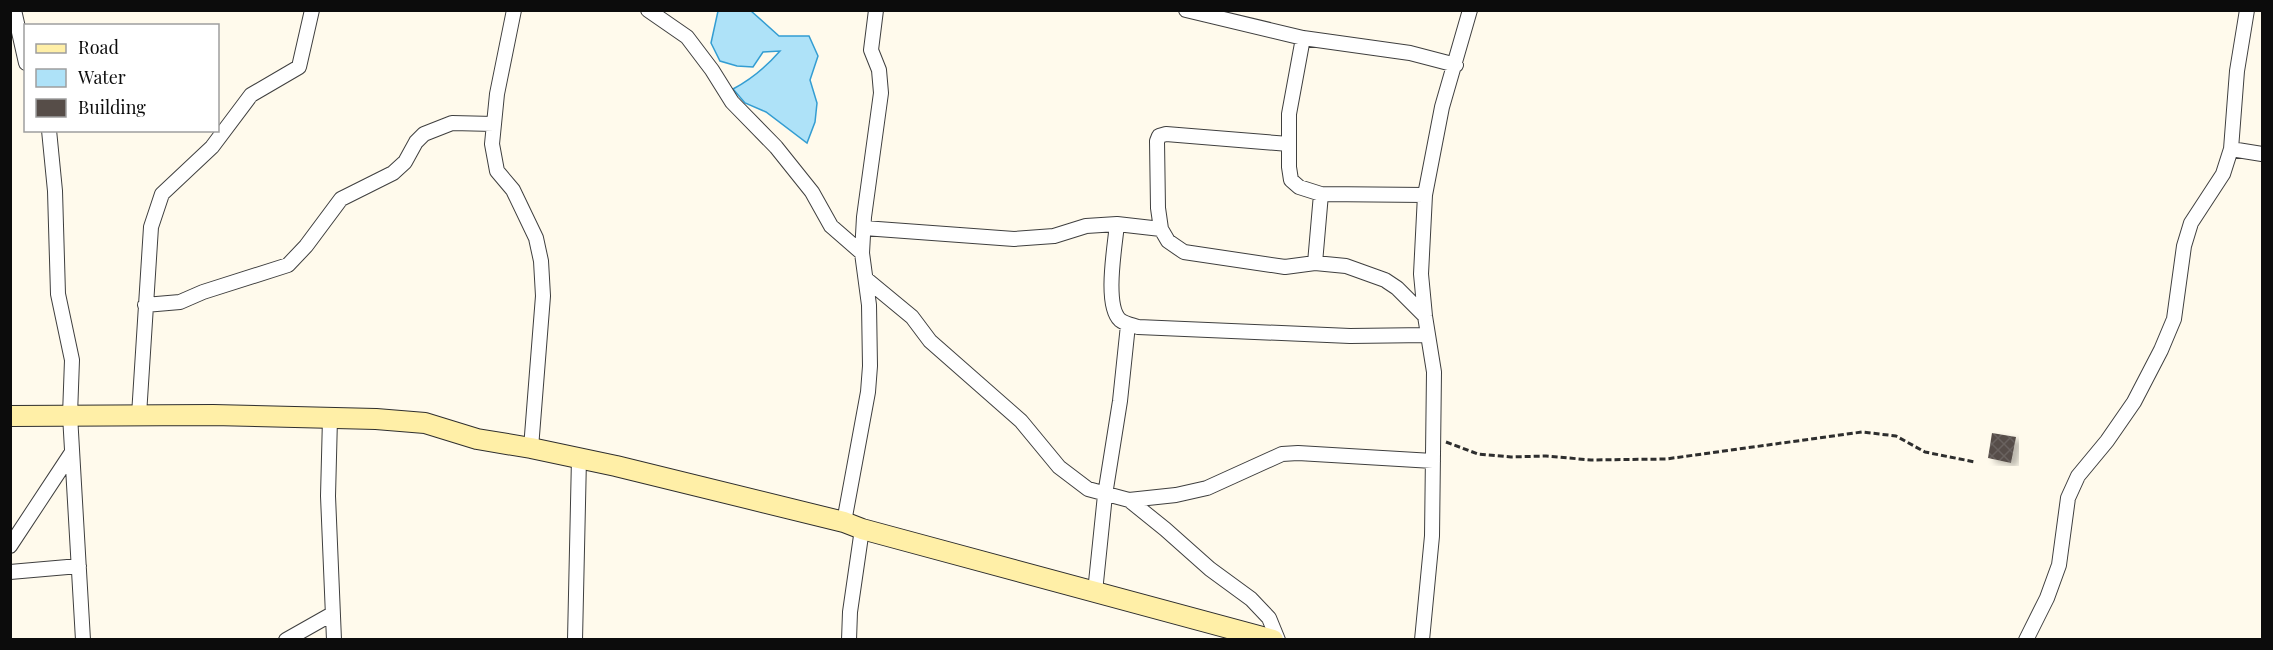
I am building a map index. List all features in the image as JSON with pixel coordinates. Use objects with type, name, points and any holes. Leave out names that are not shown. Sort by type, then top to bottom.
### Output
[{"type":"street","points":[[14,10],[24,54]]},
{"type":"street","points":[[139,415],[151,227],[162,194],[212,147],[251,95],[299,68],[312,10]]},
{"type":"street","points":[[514,10],[497,94],[492,144],[497,171],[513,190],[536,238],[541,261],[543,296],[531,448]]},
{"type":"street","points":[[648,10],[687,38],[712,70],[732,102],[776,147],[812,192],[831,226],[862,253]]},
{"type":"street","points":[[844,522],[868,392],[870,366],[866,279],[862,253],[881,93],[879,70],[871,50],[876,10]]},
{"type":"street","points":[[1186,10],[1303,38],[1410,53],[1456,65]]},
{"type":"street","points":[[1422,639],[1432,536],[1434,372],[1421,274],[1425,195],[1442,107],[1456,65],[1470,10]]},
{"type":"street","points":[[2026,639],[2048,598],[2059,565],[2068,498],[2078,476],[2107,441],[2134,402],[2174,319],[2184,246],[2191,223],[2223,174],[2232,149],[2237,71],[2247,10]]},
{"type":"street","points":[[1303,38],[1289,114],[1288,166],[1291,180],[1309,192],[1321,194],[1425,195]]},
{"type":"street","points":[[145,305],[180,302],[203,292],[288,265],[306,246],[341,199],[393,173],[405,162],[416,142],[424,134],[452,123],[494,124]]},
{"type":"street","points":[[49,132],[55,191],[58,294],[72,360],[70,415],[83,639]]},
{"type":"street","points":[[1289,144],[1166,134],[1160,136],[1157,141],[1156,170],[1158,208],[1161,229],[1168,241],[1184,252],[1213,258],[1285,267],[1315,262],[1346,266],[1385,280],[1408,297],[1425,316]]},
{"type":"street","points":[[2232,149],[2262,154]]},
{"type":"street","points":[[1315,262],[1321,194]]},
{"type":"street","points":[[864,228],[1014,239],[1054,236],[1086,226],[1117,225],[1161,229]]},
{"type":"street","points":[[1117,225],[1112,277],[1113,307],[1119,319],[1128,325],[1350,336],[1428,335]]},
{"type":"street","points":[[866,279],[912,317],[930,341],[1021,421],[1059,467],[1088,489],[1104,495],[1129,500],[1176,495],[1207,488],[1282,454],[1433,461]]},
{"type":"street","points":[[1095,592],[1104,495],[1120,401],[1128,325]]},
{"type":"street","points":[[10,416],[139,415],[330,418],[425,423],[477,439],[579,458],[844,522],[862,529],[1273,639]]},
{"type":"street","points":[[330,418],[328,496],[334,639]]},
{"type":"street","points":[[10,546],[72,452]]},
{"type":"street","points":[[575,639],[579,458]]},
{"type":"street","points":[[1129,500],[1210,569],[1251,598],[1269,618],[1278,639]]},
{"type":"street","points":[[849,639],[850,612],[862,529]]},
{"type":"street","points":[[10,572],[79,566]]},
{"type":"street","points":[[286,639],[332,614]]},
{"type":"path","points":[[1433,438],[1478,454],[1510,457],[1546,456],[1591,460],[1666,459],[1862,432],[1896,436],[1925,452],[1975,462]]},
{"type":"water","points":[[718,11],[751,11],[779,36],[809,36],[818,56],[810,80],[817,103],[815,122],[807,143],[766,112],[745,103],[733,89],[758,72],[780,51],[763,52],[753,67],[737,66],[720,61],[711,43]]},
{"type":"building","points":[[1992,433],[2016,437],[2011,463],[1988,458]]}]
